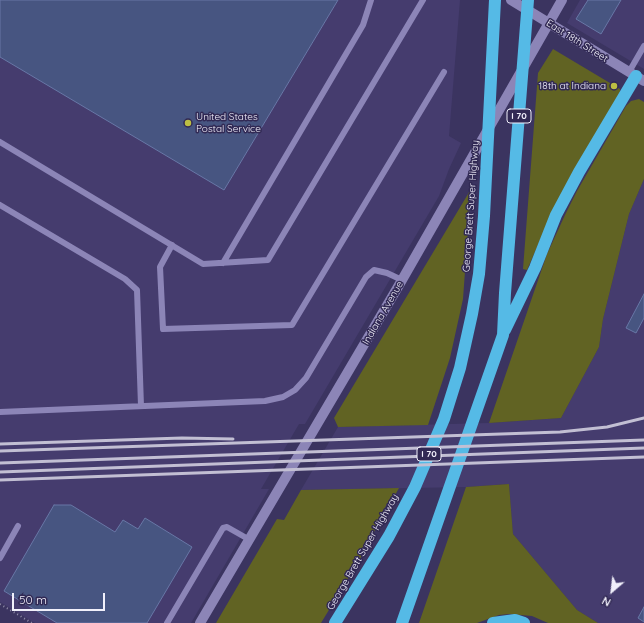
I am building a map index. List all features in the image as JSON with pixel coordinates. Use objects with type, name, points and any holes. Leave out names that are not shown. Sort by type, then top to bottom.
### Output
[{"type":"highway","name":"George Brett Super Highway","points":[[335,623],[389,536],[415,487],[444,419],[460,368],[479,274],[484,216],[495,0]]},
{"type":"highway","name":"I 70","points":[[402,623],[503,334],[504,293],[528,0]]},
{"type":"highway","points":[[503,334],[535,268],[556,215],[579,172],[636,77]]},
{"type":"highway","points":[[493,623],[515,620],[524,623]]},
{"type":"street","name":"East 18th Street","points":[[510,0],[636,77]]},
{"type":"street","name":"Indiana Avenue","points":[[200,623],[402,280],[562,0]]},
{"type":"lane","points":[[223,263],[363,25],[371,0]]},
{"type":"lane","points":[[0,142],[203,264],[268,260],[423,0]]},
{"type":"lane","points":[[636,77],[644,46]]},
{"type":"lane","points":[[172,245],[160,267],[162,329],[292,325],[444,72]]},
{"type":"lane","points":[[0,205],[125,279],[138,290],[141,406]]},
{"type":"lane","points":[[0,412],[265,402],[283,397],[295,390],[306,378],[366,277],[374,270],[387,273],[402,280]]},
{"type":"lane","points":[[0,558],[18,526]]},
{"type":"lane","points":[[167,623],[224,528],[226,527],[250,540]]},
{"type":"path","points":[[0,604],[32,623]]},
{"type":"shaded area","points":[[0,0],[460,0],[449,136],[461,143],[439,196],[305,424],[299,424],[261,489],[269,489],[191,623],[35,623],[0,602]]},
{"type":"shaded area","points":[[580,0],[644,0],[644,69],[567,23]]},
{"type":"shaded area","points":[[553,49],[620,89],[620,93],[548,222],[527,270],[523,269],[538,73]]},
{"type":"shaded area","points":[[639,99],[644,102],[644,179],[629,214],[603,319],[599,347],[561,418],[489,423],[547,254],[565,215],[577,191],[626,106],[631,101]]},
{"type":"shaded area","points":[[644,179],[644,623],[598,623],[577,610],[513,534],[509,484],[466,487],[301,490],[338,427],[489,423],[561,418],[599,347],[603,319],[629,214]]},
{"type":"shaded area","points":[[471,189],[463,299],[450,358],[428,425],[338,427],[334,418]]},
{"type":"shaded area","points":[[509,484],[513,534],[577,610],[598,623],[548,623],[532,616],[509,614],[499,615],[477,623],[419,623],[466,487]]},
{"type":"shaded area","points":[[399,488],[394,497],[390,499],[380,516],[366,549],[321,623],[216,623],[277,519],[284,520],[301,490]]},
{"type":"building","name":"United States Postal Service","points":[[0,0],[338,0],[224,190],[0,57]]},
{"type":"building","points":[[588,0],[621,0],[601,34],[576,19]]},
{"type":"building","points":[[644,294],[644,318],[636,333],[626,328]]},
{"type":"building","points":[[54,505],[71,505],[115,532],[123,520],[138,529],[145,518],[192,547],[147,623],[57,623],[4,591]]},
{"type":"building","points":[[644,607],[644,622],[638,618]]},
{"type":"railway","points":[[0,451],[560,432],[607,427],[644,418]]},
{"type":"railway","points":[[0,444],[182,438],[233,439]]},
{"type":"railway","points":[[0,463],[644,440]]},
{"type":"railway","points":[[0,472],[644,448]]},
{"type":"railway","points":[[0,480],[644,457]]},
{"type":"place","name":"18th at Indiana","points":[[614,86]]},
{"type":"place","name":"United States Postal Service","points":[[188,123]]}]
